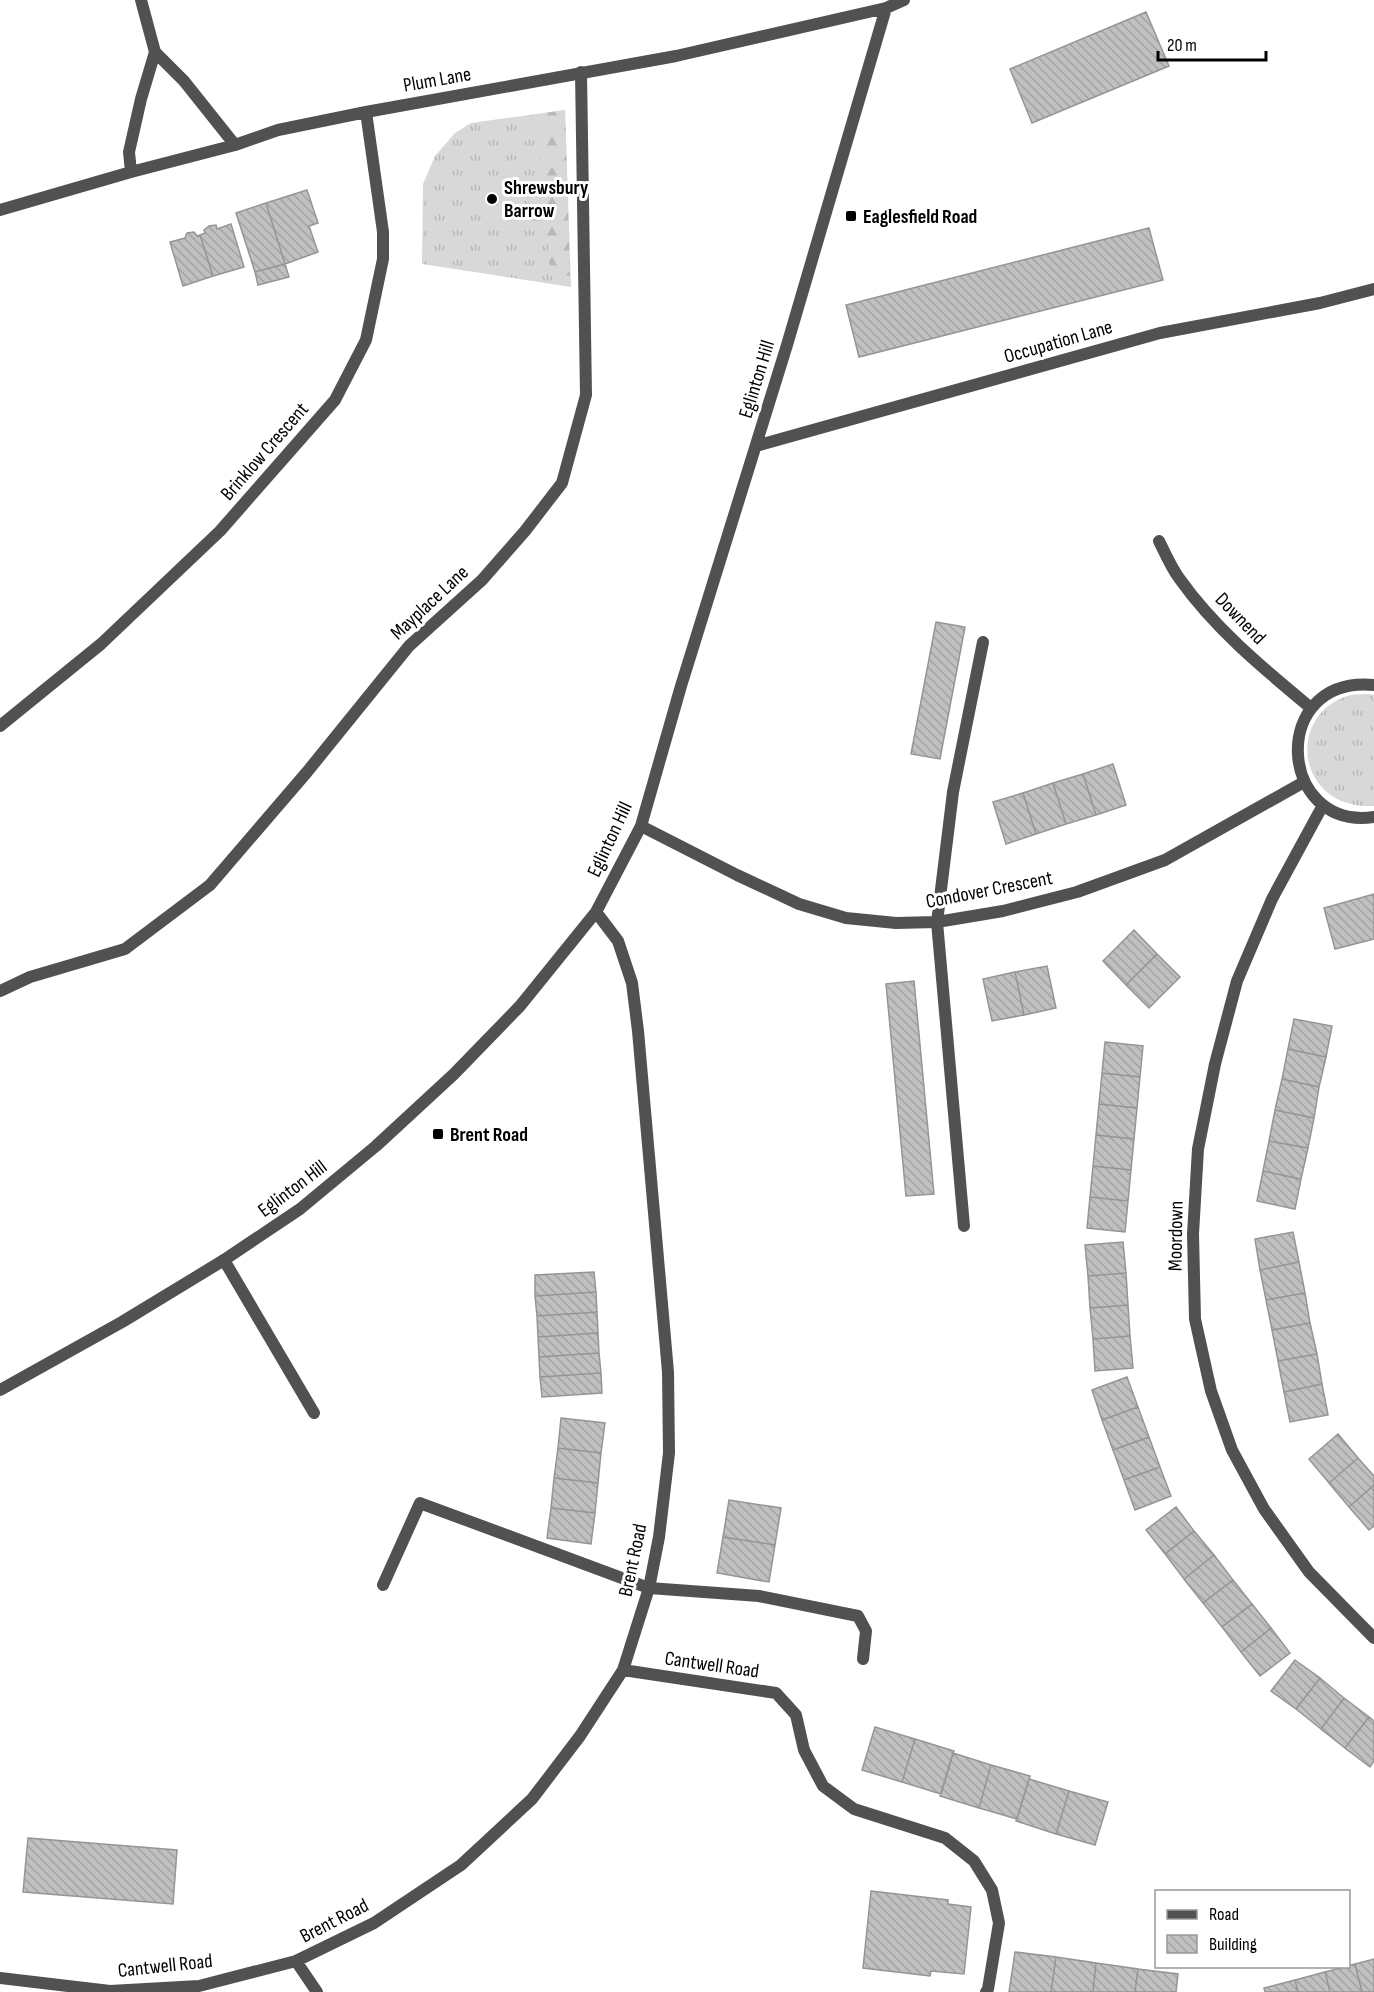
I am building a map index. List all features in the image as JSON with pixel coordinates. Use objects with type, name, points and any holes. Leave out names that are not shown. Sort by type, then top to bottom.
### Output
[{"type":"street","points":[[141,0],[155,52],[184,81],[235,145]]},
{"type":"street","name":"Plum Lane","points":[[0,210],[235,145],[278,130],[366,111],[676,56],[886,8],[904,0]]},
{"type":"street","name":"Eglinton Hill","points":[[0,1390],[122,1322],[224,1260],[300,1209],[376,1146],[454,1074],[520,1006],[596,912],[640,826],[886,8]]},
{"type":"street","points":[[131,172],[129,152],[155,52]]},
{"type":"street","name":"Mayplace Lane","points":[[0,991],[30,977],[125,949],[210,885],[409,646],[482,580],[525,531],[562,483],[586,395],[581,72]]},
{"type":"street","name":"Brinklow Crescent","points":[[0,726],[101,644],[220,531],[335,399],[366,340],[383,259],[383,232],[366,111]]},
{"type":"street","name":"Occupation Lane","points":[[756,446],[1160,333],[1320,303],[1374,289]]},
{"type":"street","name":"Downend","points":[[1158,542],[1178,577],[1214,620],[1264,669],[1311,708]]},
{"type":"street","points":[[964,1226],[937,922],[953,792],[983,642]]},
{"type":"street","points":[[1374,685],[1357,683],[1332,691],[1311,708],[1299,731],[1296,757],[1304,782],[1323,805],[1342,815],[1363,819],[1374,817]]},
{"type":"street","name":"Condover Crescent","points":[[640,826],[799,904],[846,918],[896,923],[937,922],[1003,911],[1077,892],[1165,860],[1304,782]]},
{"type":"street","name":"Moordown","points":[[1323,805],[1272,899],[1237,981],[1215,1064],[1198,1149],[1193,1234],[1195,1319],[1211,1391],[1232,1450],[1264,1509],[1309,1572],[1374,1638]]},
{"type":"street","name":"Brent Road","points":[[296,1961],[374,1923],[461,1865],[532,1799],[580,1737],[622,1670],[649,1588],[659,1537],[669,1453],[669,1372],[632,983],[618,941],[596,912]]},
{"type":"street","points":[[224,1260],[314,1413]]},
{"type":"street","points":[[383,1585],[420,1503],[649,1588],[759,1596],[858,1616],[866,1630],[863,1659]]},
{"type":"street","name":"Cantwell Road","points":[[622,1670],[776,1693],[796,1715],[804,1750],[823,1786],[854,1809],[945,1838],[974,1861],[992,1890],[999,1923],[986,1992]]},
{"type":"street","points":[[296,1961],[317,1992]]},
{"type":"street","name":"Cantwell Road","points":[[0,1978],[110,1991],[199,1986],[296,1961]]},
{"type":"green space","points":[[565,110],[571,287],[422,264],[423,184],[435,156],[455,133],[471,123]]},
{"type":"green space","points":[[565,110],[570,276],[557,272],[550,266],[549,243],[540,238],[527,216],[530,205],[527,195],[538,186],[534,181],[543,171],[537,164],[540,158],[537,152],[544,113]]},
{"type":"green space","points":[[1351,695],[1374,695],[1374,806],[1348,803],[1328,793],[1315,777],[1308,758],[1308,739],[1316,720],[1330,705]]},
{"type":"building","points":[[1146,12],[1169,66],[1032,123],[1010,69]]},
{"type":"building","points":[[307,190],[318,223],[309,226],[318,252],[285,264],[266,203]]},
{"type":"building","points":[[266,203],[285,264],[255,272],[236,213]]},
{"type":"building","points":[[231,224],[244,267],[213,276],[200,235],[205,233],[204,230],[209,226],[216,225],[217,229]]},
{"type":"building","points":[[1149,228],[1163,280],[859,357],[846,305]]},
{"type":"building","points":[[194,232],[197,236],[200,235],[213,276],[183,286],[170,242],[185,238],[187,233]]},
{"type":"building","points":[[285,264],[289,277],[258,285],[255,272]]},
{"type":"building","points":[[936,622],[965,627],[940,759],[911,754]]},
{"type":"building","points":[[1113,764],[1126,805],[1096,815],[1083,774]]},
{"type":"building","points":[[1083,774],[1096,815],[1066,824],[1053,783]]},
{"type":"building","points":[[1053,783],[1066,824],[1036,834],[1023,793]]},
{"type":"building","points":[[1023,793],[1036,834],[1006,844],[993,802]]},
{"type":"building","points":[[1374,894],[1374,939],[1335,949],[1324,908]]},
{"type":"building","points":[[1134,930],[1157,954],[1126,985],[1103,961]]},
{"type":"building","points":[[1157,954],[1180,977],[1149,1008],[1126,985]]},
{"type":"building","points":[[1047,966],[1056,1008],[1024,1015],[1015,972]]},
{"type":"building","points":[[1015,972],[1024,1015],[992,1021],[983,979]]},
{"type":"building","points":[[914,981],[934,1194],[906,1196],[886,984]]},
{"type":"building","points":[[1294,1019],[1332,1026],[1326,1057],[1288,1049]]},
{"type":"building","points":[[1105,1042],[1143,1046],[1140,1077],[1102,1073]]},
{"type":"building","points":[[1288,1049],[1326,1057],[1319,1087],[1282,1079]]},
{"type":"building","points":[[1102,1073],[1140,1077],[1137,1108],[1099,1104]]},
{"type":"building","points":[[1282,1079],[1319,1087],[1314,1118],[1275,1110]]},
{"type":"building","points":[[1099,1104],[1137,1108],[1134,1139],[1096,1135]]},
{"type":"building","points":[[1275,1110],[1314,1118],[1308,1148],[1269,1141]]},
{"type":"building","points":[[1096,1135],[1134,1139],[1131,1170],[1093,1166]]},
{"type":"building","points":[[1269,1141],[1308,1148],[1301,1179],[1263,1171]]},
{"type":"building","points":[[1093,1166],[1131,1170],[1128,1201],[1090,1197]]},
{"type":"building","points":[[1263,1171],[1301,1179],[1295,1209],[1257,1201]]},
{"type":"building","points":[[1090,1197],[1128,1201],[1125,1232],[1087,1228]]},
{"type":"building","points":[[1293,1232],[1299,1262],[1260,1270],[1255,1239]]},
{"type":"building","points":[[1123,1242],[1126,1273],[1088,1276],[1085,1245]]},
{"type":"building","points":[[1299,1262],[1305,1293],[1266,1300],[1260,1270]]},
{"type":"building","points":[[594,1272],[596,1292],[535,1296],[535,1275]]},
{"type":"building","points":[[1126,1273],[1128,1305],[1090,1308],[1088,1276]]},
{"type":"building","points":[[596,1292],[597,1312],[537,1316],[535,1296]]},
{"type":"building","points":[[1305,1293],[1310,1323],[1272,1330],[1266,1300]]},
{"type":"building","points":[[1128,1305],[1130,1336],[1093,1339],[1090,1308]]},
{"type":"building","points":[[597,1312],[598,1333],[538,1337],[537,1316]]},
{"type":"building","points":[[1310,1323],[1317,1354],[1278,1361],[1272,1330]]},
{"type":"building","points":[[598,1333],[599,1353],[539,1357],[538,1337]]},
{"type":"building","points":[[1130,1336],[1133,1368],[1095,1371],[1093,1339]]},
{"type":"building","points":[[599,1353],[601,1373],[540,1377],[539,1357]]},
{"type":"building","points":[[1317,1354],[1322,1384],[1284,1392],[1278,1361]]},
{"type":"building","points":[[601,1373],[602,1393],[542,1397],[540,1377]]},
{"type":"building","points":[[1127,1377],[1138,1407],[1102,1420],[1092,1390]]},
{"type":"building","points":[[1322,1384],[1328,1415],[1290,1422],[1284,1392]]},
{"type":"building","points":[[1138,1407],[1149,1437],[1113,1450],[1102,1420]]},
{"type":"building","points":[[561,1418],[605,1423],[601,1453],[558,1448]]},
{"type":"building","points":[[1338,1434],[1358,1458],[1329,1483],[1309,1459]]},
{"type":"building","points":[[1149,1437],[1160,1467],[1124,1480],[1113,1450]]},
{"type":"building","points":[[558,1448],[601,1453],[598,1483],[554,1478]]},
{"type":"building","points":[[1358,1458],[1374,1476],[1374,1485],[1349,1507],[1329,1483]]},
{"type":"building","points":[[1160,1467],[1171,1496],[1135,1510],[1124,1480]]},
{"type":"building","points":[[554,1478],[598,1483],[595,1513],[551,1508]]},
{"type":"building","points":[[1374,1485],[1374,1526],[1369,1530],[1349,1507]]},
{"type":"building","points":[[729,1500],[781,1508],[775,1545],[723,1537]]},
{"type":"building","points":[[1176,1507],[1194,1531],[1165,1554],[1146,1530]]},
{"type":"building","points":[[551,1508],[595,1513],[591,1544],[547,1538]]},
{"type":"building","points":[[1194,1531],[1214,1555],[1184,1579],[1165,1554]]},
{"type":"building","points":[[723,1537],[775,1545],[769,1582],[717,1573]]},
{"type":"building","points":[[1214,1555],[1233,1580],[1203,1603],[1184,1579]]},
{"type":"building","points":[[1233,1580],[1252,1604],[1222,1627],[1203,1603]]},
{"type":"building","points":[[1252,1604],[1271,1628],[1241,1652],[1222,1627]]},
{"type":"building","points":[[1271,1628],[1290,1653],[1260,1676],[1241,1652]]},
{"type":"building","points":[[1295,1660],[1320,1678],[1296,1709],[1271,1691]]},
{"type":"building","points":[[1320,1678],[1344,1698],[1321,1729],[1296,1709]]},
{"type":"building","points":[[1344,1698],[1369,1717],[1345,1748],[1321,1729]]},
{"type":"building","points":[[1369,1717],[1374,1721],[1374,1761],[1370,1767],[1345,1748]]},
{"type":"building","points":[[875,1727],[915,1739],[902,1782],[862,1770]]},
{"type":"building","points":[[915,1739],[954,1751],[941,1794],[902,1782]]},
{"type":"building","points":[[953,1753],[991,1765],[979,1808],[940,1796]]},
{"type":"building","points":[[991,1765],[1030,1776],[1017,1819],[979,1808]]},
{"type":"building","points":[[1029,1779],[1069,1791],[1056,1834],[1016,1821]]},
{"type":"building","points":[[1069,1791],[1108,1802],[1095,1845],[1056,1834]]},
{"type":"building","points":[[28,1838],[177,1850],[173,1904],[23,1892]]},
{"type":"building","points":[[871,1891],[948,1900],[948,1904],[971,1907],[964,1974],[931,1971],[930,1976],[863,1968]]},
{"type":"building","points":[[1015,1952],[1056,1957],[1051,1992],[1009,1992]]},
{"type":"building","points":[[1056,1957],[1096,1963],[1093,1992],[1051,1992]]},
{"type":"building","points":[[1374,1959],[1374,1992],[1362,1992],[1355,1964]]},
{"type":"building","points":[[1096,1963],[1138,1969],[1135,1992],[1093,1992]]},
{"type":"building","points":[[1355,1964],[1362,1992],[1330,1992],[1325,1972],[1350,1968],[1350,1965]]},
{"type":"building","points":[[1138,1969],[1178,1974],[1176,1992],[1135,1992]]},
{"type":"building","points":[[1325,1972],[1330,1992],[1298,1992],[1295,1980]]},
{"type":"building","points":[[1295,1980],[1298,1992],[1265,1992],[1264,1988]]},
{"type":"place","name":"Shrewsbury Barrow","points":[[492,199]]},
{"type":"place","name":"Eaglesfield Road","points":[[851,216]]},
{"type":"place","name":"Brent Road","points":[[438,1134]]}]
